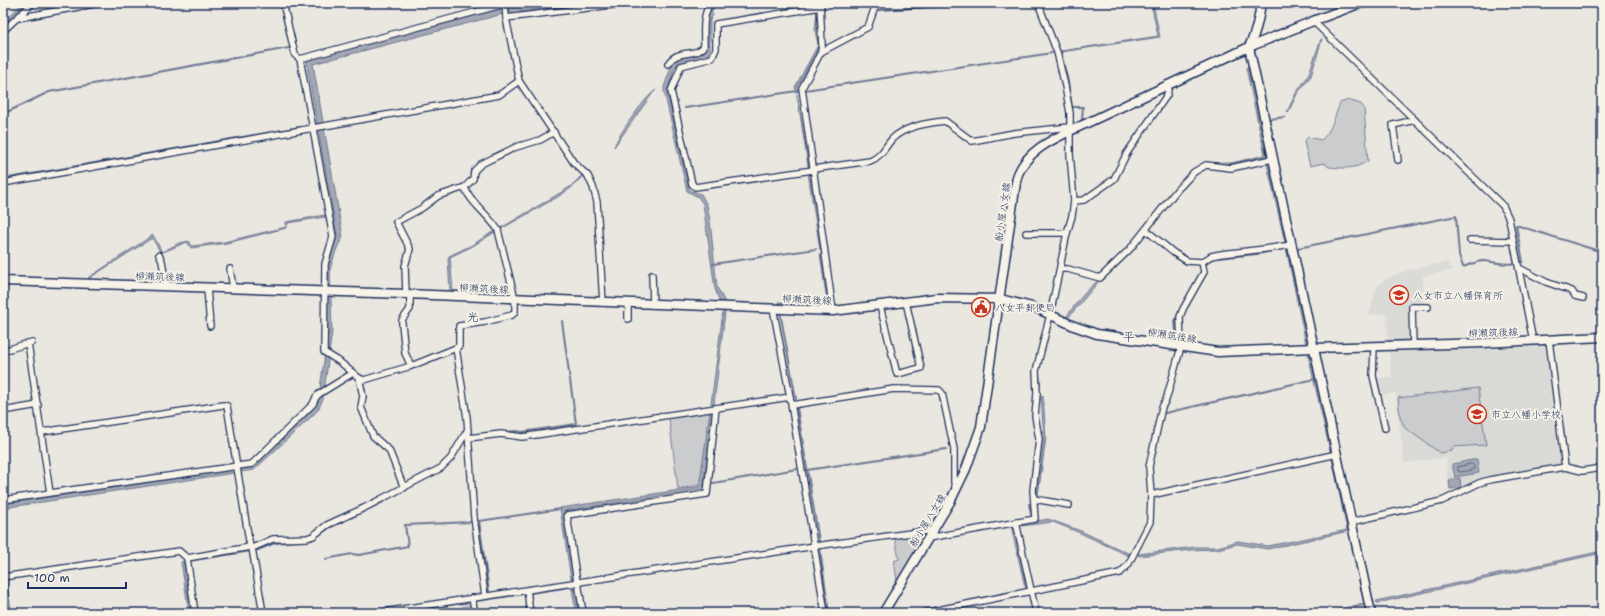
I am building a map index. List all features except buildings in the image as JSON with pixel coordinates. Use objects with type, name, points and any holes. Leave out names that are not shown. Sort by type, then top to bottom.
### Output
[{"type":"main road","points":[[1261,3],[1259,20],[1249,48],[1371,613]]},
{"type":"main road","name":"船小屋八女線","points":[[883,613],[956,490],[966,469],[981,428],[1018,175],[1026,160],[1035,151],[1049,141],[1070,129],[1249,48],[1312,21],[1361,3]]},
{"type":"main road","name":"柳瀬筑後線","points":[[3,281],[408,294],[515,300],[833,311],[937,298],[1000,299],[1036,308],[1074,326],[1097,334],[1218,352],[1533,341],[1602,337]]},
{"type":"street","points":[[3,31],[33,3]]},
{"type":"street","points":[[18,18],[99,3]]},
{"type":"street","points":[[284,3],[295,55],[300,59],[315,128],[333,237],[324,264],[327,292],[328,354],[359,378],[364,380],[411,366],[456,348],[459,346],[459,326],[485,322],[512,315],[515,312],[515,300],[498,230],[494,223],[469,196],[465,187]]},
{"type":"street","points":[[506,18],[628,3]]},
{"type":"street","points":[[668,64],[676,56],[697,52],[702,49],[704,46],[704,20],[706,10],[710,3]]},
{"type":"street","points":[[821,52],[868,27],[875,7],[947,3]]},
{"type":"street","points":[[928,538],[1035,519],[1033,490],[1039,439],[1034,416],[1039,389],[1036,371],[1050,315],[1074,201],[1069,106],[1057,52],[1038,3]]},
{"type":"street","points":[[300,59],[505,4],[506,18],[520,81],[574,163],[588,176],[593,188],[597,202],[603,303]]},
{"type":"street","points":[[833,311],[813,169],[802,88],[821,52],[820,5],[716,24],[716,49],[712,58],[681,66],[671,91],[692,184],[694,187],[813,169],[870,161],[876,159],[892,139],[900,133],[910,128],[934,122],[945,121],[972,141],[1014,133],[1070,129]]},
{"type":"street","points":[[1312,21],[1503,206],[1509,219],[1533,341]]},
{"type":"street","points":[[3,183],[499,95],[520,81]]},
{"type":"street","points":[[1074,201],[1084,200],[1114,179],[1127,153],[1167,95],[1169,85]]},
{"type":"street","points":[[1398,160],[1392,126],[1415,120]]},
{"type":"street","points":[[411,366],[405,353],[402,324],[402,320],[410,309],[405,266],[410,249],[396,222],[422,208],[438,196],[465,187],[473,179],[474,171],[481,164],[516,147],[540,140],[554,132]]},
{"type":"street","points":[[1060,269],[1068,269],[1100,278],[1130,249],[1177,190],[1194,172],[1206,165],[1231,168],[1272,159]]},
{"type":"street","points":[[1146,230],[1174,254],[1186,260],[1202,262],[1211,256],[1221,254],[1291,245]]},
{"type":"street","points":[[1026,233],[1067,233]]},
{"type":"street","points":[[1470,240],[1513,241]]},
{"type":"street","points":[[159,255],[162,261],[166,286]]},
{"type":"street","points":[[923,613],[1120,573],[1128,565],[1150,522],[1151,495],[1148,475],[1149,467],[1162,407],[1166,400],[1181,347],[1180,317],[1204,272],[1202,262]]},
{"type":"street","points":[[1519,268],[1546,282],[1572,291],[1575,296],[1583,298]]},
{"type":"street","points":[[230,269],[233,288]]},
{"type":"street","points":[[652,275],[653,304]]},
{"type":"street","points":[[207,288],[210,326]]},
{"type":"street","points":[[880,306],[897,374],[921,368],[906,302]]},
{"type":"street","points":[[628,304],[628,319]]},
{"type":"street","points":[[1413,345],[1412,307],[1428,306]]},
{"type":"street","points":[[773,308],[792,405],[825,613]]},
{"type":"street","points":[[1549,340],[1565,467]]},
{"type":"street","points":[[3,351],[30,342],[50,493]]},
{"type":"street","points":[[1374,346],[1373,376],[1385,428]]},
{"type":"street","points":[[456,348],[467,418],[474,518],[485,596]]},
{"type":"street","points":[[3,500],[237,470],[252,464],[313,404],[319,394],[353,373]]},
{"type":"street","points":[[359,378],[363,396],[360,407],[373,436],[389,450],[404,488]]},
{"type":"street","points":[[792,405],[894,388],[939,390],[942,394],[954,449],[954,482],[956,490]]},
{"type":"street","points":[[468,438],[501,434],[522,437],[790,396]]},
{"type":"street","points":[[3,411],[38,405]]},
{"type":"street","points":[[42,432],[223,405],[227,406],[263,613]]},
{"type":"street","points":[[583,613],[567,515],[707,494],[716,408]]},
{"type":"street","points":[[187,558],[251,548],[273,539],[307,538],[313,536],[327,525],[404,488],[441,468],[452,458],[467,431]]},
{"type":"street","points":[[1151,495],[1337,454]]},
{"type":"street","points":[[1351,522],[1442,501],[1479,483],[1489,480],[1565,467],[1582,471],[1602,468]]},
{"type":"street","points":[[1034,499],[1069,505]]},
{"type":"street","points":[[1016,522],[1036,613]]},
{"type":"street","points":[[376,613],[815,546],[933,530]]},
{"type":"street","points":[[3,577],[179,552],[187,558],[195,613]]},
{"type":"street","points":[[527,590],[530,613]]},
{"type":"street","points":[[472,598],[475,613]]},
{"type":"shaded area","points":[[1348,100],[1361,104],[1364,108],[1368,161],[1359,166],[1349,168],[1329,167],[1324,163],[1310,166],[1304,142],[1308,137],[1321,140],[1330,128],[1340,103]]},
{"type":"shaded area","name":"八女市立八幡保育所","points":[[1448,262],[1449,268],[1453,268],[1453,270],[1423,276],[1424,305],[1411,305],[1411,343],[1388,344],[1387,314],[1369,315],[1377,286],[1389,277],[1408,270]]},
{"type":"shaded area","name":"市立八幡小学校","points":[[1544,345],[1547,348],[1561,465],[1491,477],[1449,495],[1446,458],[1404,463],[1396,393],[1379,395],[1376,378],[1392,377],[1389,350],[1484,347],[1484,349],[1500,349],[1501,347]]},
{"type":"shaded area","points":[[1478,388],[1486,445],[1453,447],[1452,451],[1440,453],[1405,428],[1400,417],[1398,398]]},
{"type":"shaded area","points":[[710,412],[701,485],[678,489],[669,418]]},
{"type":"shaded area","points":[[927,533],[897,581],[894,561],[899,559],[895,539]]},
{"type":"shaded area","points":[[471,605],[472,613],[463,613],[462,607]]},
{"type":"water","points":[[23,3],[26,3],[3,25],[3,22]]},
{"type":"water","points":[[548,3],[591,3],[503,14],[313,64],[343,237],[337,248],[330,269],[332,331],[323,399],[318,410],[254,470],[3,508],[3,504],[253,467],[307,415],[318,402],[328,333],[326,270],[337,236],[306,60],[500,9]]},
{"type":"water","points":[[714,3],[718,3],[711,12],[713,15],[710,20],[710,53],[704,57],[678,63],[674,69],[667,92],[689,189],[701,194],[707,205],[717,287],[726,304],[714,404],[711,404],[723,311],[715,289],[703,204],[698,197],[687,191],[664,87],[672,64],[677,58],[706,51],[707,17]]},
{"type":"water","points":[[1151,3],[1153,3],[1160,37],[1061,52],[1158,36]]},
{"type":"water","points":[[817,12],[816,30],[820,45],[797,87],[797,92],[795,87],[818,45],[815,30]]},
{"type":"water","points":[[1321,39],[1311,76],[1297,94],[1288,113],[1287,112],[1295,95],[1308,76]]},
{"type":"water","points":[[1248,67],[1267,156],[1231,164],[1210,163],[1231,163],[1265,155],[1246,68]]},
{"type":"water","points":[[656,90],[614,147],[632,117],[645,100]]},
{"type":"water","points":[[797,94],[809,166],[808,166]]},
{"type":"water","points":[[1269,163],[1286,243],[1267,164]]},
{"type":"water","points":[[808,173],[810,173],[822,250],[820,250]]},
{"type":"water","points":[[582,175],[583,176],[571,188],[556,198],[501,229],[570,187]]},
{"type":"water","points":[[325,215],[325,217],[288,223],[286,228],[227,243],[191,248],[187,242],[161,253],[152,238],[88,279],[153,235],[162,252],[179,243],[189,241],[192,246],[224,242],[286,227],[286,222]]},
{"type":"water","points":[[494,231],[495,232],[473,246],[450,257],[453,292],[450,292],[449,256],[472,245]]},
{"type":"water","points":[[1287,248],[1308,344],[1306,344]]},
{"type":"water","points":[[820,254],[822,254],[829,304],[780,303],[778,305],[778,302],[828,303]]},
{"type":"water","points":[[1099,281],[1068,318],[1066,317],[1087,291]]},
{"type":"water","points":[[1310,354],[1331,450],[1330,451],[1308,355]]},
{"type":"water","points":[[1043,395],[1046,438],[1037,495],[1044,439],[1041,396]]},
{"type":"water","points":[[710,412],[713,412],[703,489],[564,511],[574,578],[571,579],[560,508],[699,487]]},
{"type":"water","points":[[1332,459],[1334,459],[1349,531],[1268,549],[1237,544],[1218,549],[1191,550],[1139,556],[1138,554],[1195,547],[1218,547],[1238,541],[1268,546],[1347,530]]},
{"type":"water","points":[[1477,459],[1479,473],[1455,477],[1452,464]]},
{"type":"water","points":[[1460,478],[1461,487],[1450,489],[1449,480]]},
{"type":"water","points":[[1048,519],[1081,531],[1130,554],[1129,556],[1053,522],[1022,526],[1022,524]]},
{"type":"water","points":[[1011,526],[1014,526],[1027,587],[1025,587]]},
{"type":"water","points":[[1602,551],[1602,553],[1377,603],[1376,601]]},
{"type":"water","points":[[184,561],[191,613],[189,613],[181,562]]},
{"type":"water","points":[[575,587],[579,613],[576,613],[572,588]]},
{"type":"water","points":[[1366,603],[1366,605],[1331,613],[1323,613]]},
{"type":"waterway","points":[[3,35],[18,21],[116,3]]},
{"type":"waterway","points":[[508,3],[509,10]]},
{"type":"waterway","points":[[3,114],[49,92],[289,48]]},
{"type":"waterway","points":[[1063,51],[1061,52],[1072,107],[1083,107],[1082,120]]},
{"type":"waterway","points":[[805,90],[1052,53]]},
{"type":"waterway","points":[[685,108],[797,91]]},
{"type":"waterway","points":[[1270,119],[1285,117]]},
{"type":"waterway","points":[[3,179],[300,127]]},
{"type":"waterway","points":[[1183,188],[1198,172]]},
{"type":"waterway","points":[[1298,248],[1456,216],[1459,255],[1463,267],[1482,261],[1509,264],[1517,263]]},
{"type":"waterway","points":[[1521,262],[1523,262],[1516,225],[1602,252]]},
{"type":"waterway","points":[[713,264],[816,249]]},
{"type":"waterway","points":[[1207,264],[1210,260],[1217,258],[1257,254],[1283,249]]},
{"type":"waterway","points":[[1177,342],[1175,321],[1181,308]]},
{"type":"waterway","points":[[780,312],[796,399]]},
{"type":"waterway","points":[[504,432],[522,432],[576,424],[562,321]]},
{"type":"waterway","points":[[1039,376],[1040,384]]},
{"type":"waterway","points":[[1165,413],[1315,379]]},
{"type":"waterway","points":[[797,408],[819,541]]},
{"type":"waterway","points":[[807,470],[946,449]]},
{"type":"waterway","points":[[713,483],[797,469]]},
{"type":"waterway","points":[[188,561],[258,550],[275,543],[312,540],[329,528],[383,502]]},
{"type":"waterway","points":[[1029,504],[1031,514]]},
{"type":"waterway","points":[[489,592],[479,521],[561,509]]},
{"type":"waterway","points":[[326,559],[352,554],[359,555],[408,546],[405,525],[471,522]]},
{"type":"waterway","points":[[820,550],[829,613]]},
{"type":"waterway","points":[[6,580],[11,613]]},
{"type":"waterway","points":[[1360,583],[1367,613]]},
{"type":"waterway","points":[[396,613],[570,587],[574,590]]},
{"type":"place","name":"八女市立八幡保育所","points":[[1399,295]]},
{"type":"place","name":"八女平郵便局","points":[[981,307]]},
{"type":"place","name":"市立八幡小学校","points":[[1477,414]]},
{"type":"district","name":"光","points":[[473,317]]},
{"type":"district","name":"平","points":[[1129,337]]}]
